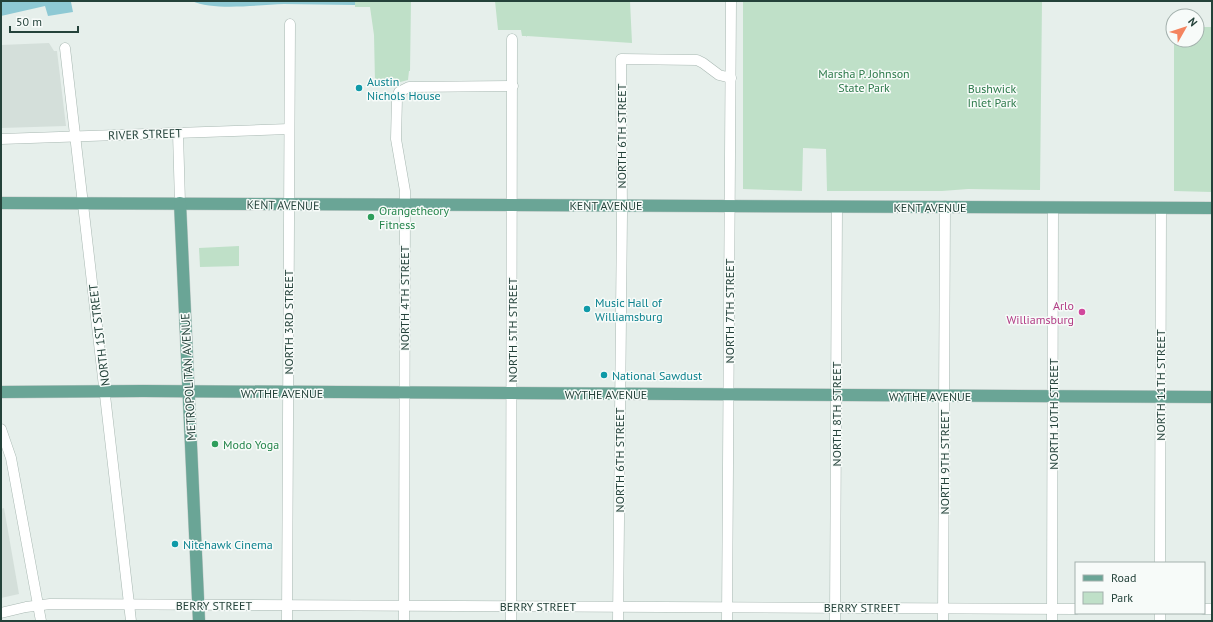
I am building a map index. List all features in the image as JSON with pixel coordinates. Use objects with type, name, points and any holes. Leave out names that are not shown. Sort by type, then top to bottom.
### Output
[{"type":"main road","name":"KENT AVENUE","points":[[1,203],[1212,208]]},
{"type":"main road","name":"METROPOLITAN AVENUE","points":[[180,203],[199,621]]},
{"type":"main road","name":"WYTHE AVENUE","points":[[1,392],[1212,397]]},
{"type":"street","name":"NORTH 7TH STREET","points":[[727,621],[731,1]]},
{"type":"street","name":"NORTH 3RD STREET","points":[[287,621],[290,24]]},
{"type":"street","name":"NORTH 5TH STREET","points":[[510,621],[512,394],[512,39]]},
{"type":"street","name":"NORTH 1ST STREET","points":[[65,48],[106,392],[131,621]]},
{"type":"street","name":"NORTH 6TH STREET","points":[[618,621],[621,59],[697,60],[719,75],[731,78]]},
{"type":"street","name":"NORTH 4TH STREET","points":[[404,621],[405,205],[402,172],[396,139],[396,100],[399,92],[406,88],[416,86],[513,86]]},
{"type":"street","name":"RIVER STREET","points":[[1,139],[289,129]]},
{"type":"street","name":"METROPOLITAN AVENUE","points":[[178,133],[180,203]]},
{"type":"street","name":"NORTH 9TH STREET","points":[[943,621],[945,206]]},
{"type":"street","name":"NORTH 8TH STREET","points":[[835,621],[837,207]]},
{"type":"street","name":"NORTH 10TH STREET","points":[[1052,621],[1053,208]]},
{"type":"street","name":"NORTH 11TH STREET","points":[[1160,562],[1161,208]]},
{"type":"street","points":[[1,429],[11,458],[41,621]]},
{"type":"street","name":"BERRY STREET","points":[[1,613],[50,604],[1075,609]]},
{"type":"shaded area","points":[[49,43],[54,51],[57,51],[66,126],[1,128],[1,45]]},
{"type":"shaded area","points":[[4,508],[19,594],[1,598],[1,509]]},
{"type":"green space","points":[[355,1],[411,1],[410,71],[408,80],[385,86],[375,82],[374,35],[370,7],[355,7]]},
{"type":"green space","points":[[495,1],[630,1],[632,43],[527,37],[522,36],[521,30],[498,30]]},
{"type":"green space","name":"Marsha P. Johnson State Park","points":[[743,1],[1042,1],[1040,190],[968,189],[942,191],[827,191],[826,149],[803,148],[802,191],[743,189]]},
{"type":"green space","points":[[1205,27],[1212,27],[1212,192],[1174,191],[1174,48],[1205,48]]},
{"type":"green space","points":[[239,246],[239,266],[200,267],[199,248]]},
{"type":"water","points":[[1,1],[74,1],[71,2],[73,12],[48,16],[45,6],[1,16]]},
{"type":"water","points":[[192,1],[355,1],[355,5],[284,4],[224,7],[201,4]]},
{"type":"place","name":"Austin Nichols House","points":[[359,88]]},
{"type":"place","name":"Orangetheory Fitness","points":[[371,217]]},
{"type":"place","name":"Music Hall of Williamsburg","points":[[587,309]]},
{"type":"place","name":"Arlo Williamsburg","points":[[1082,312]]},
{"type":"place","name":"National Sawdust","points":[[604,375]]},
{"type":"place","name":"Modo Yoga","points":[[215,444]]},
{"type":"place","name":"Nitehawk Cinema","points":[[175,544]]},
{"type":"park label","name":"Bushwick Inlet Park","points":[[992,95]]}]
